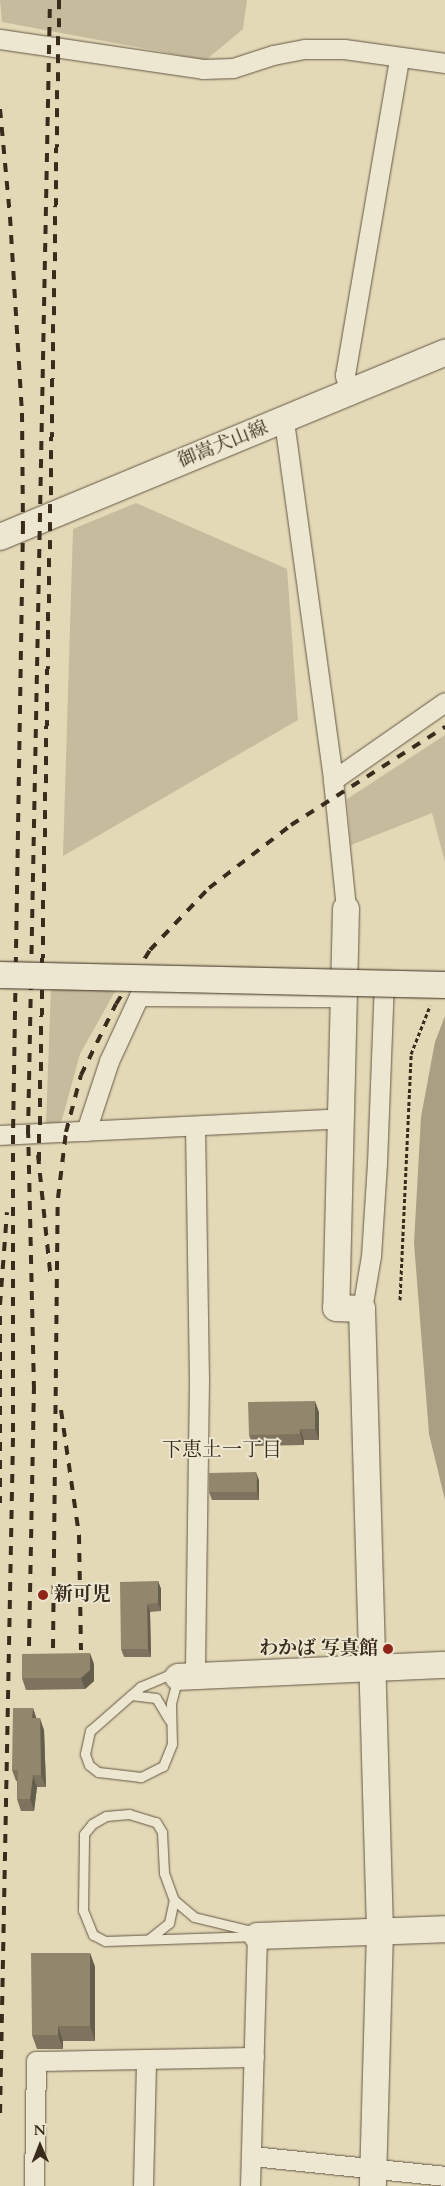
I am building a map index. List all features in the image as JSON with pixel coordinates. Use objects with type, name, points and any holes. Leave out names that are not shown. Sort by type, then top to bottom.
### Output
[{"type":"street","points":[[0,39],[203,69],[233,68],[273,55],[305,49],[344,49],[399,59],[445,63]]},
{"type":"street","points":[[350,395],[345,375],[399,59]]},
{"type":"street","name":"御嵩犬山線","points":[[0,537],[284,420],[350,395],[445,353]]},
{"type":"street","points":[[284,420],[333,780],[346,909],[343,1118],[336,1308],[362,1309]]},
{"type":"street","points":[[333,780],[445,702]]},
{"type":"street","points":[[0,974],[384,982],[438,994]]},
{"type":"street","points":[[374,2177],[380,1931],[374,1667],[362,1309],[370,1256],[384,982]]},
{"type":"street","points":[[86,1131],[109,1062],[139,996],[345,997]]},
{"type":"street","points":[[0,1135],[343,1118]]},
{"type":"street","points":[[195,1126],[199,1380],[187,1676],[445,1665]]},
{"type":"street","points":[[250,2186],[257,1936],[445,1929]]},
{"type":"street","points":[[34,2186],[36,2061],[254,2057]]},
{"type":"street","points":[[143,2186],[146,2058]]},
{"type":"street","points":[[252,2156],[374,2177],[445,2176]]},
{"type":"lane","points":[[187,1676],[171,1704],[172,1727],[169,1754],[162,1766],[154,1772],[141,1776],[98,1772],[89,1765],[85,1754],[90,1730],[130,1695],[155,1678],[187,1676]]},
{"type":"lane","points":[[130,1695],[156,1698],[172,1727]]},
{"type":"lane","points":[[129,1814],[156,1822],[164,1841],[164,1873],[174,1900],[194,1917],[252,1931],[257,1936],[105,1941],[93,1934],[87,1924],[84,1910],[84,1834],[92,1824],[106,1816],[129,1814]]},
{"type":"lane","points":[[149,1940],[169,1923],[174,1900]]},
{"type":"path","points":[[400,1300],[411,1054],[438,994]]},
{"type":"shaded area","points":[[0,0],[247,0],[243,29],[206,60],[2,22]]},
{"type":"shaded area","points":[[136,503],[287,569],[298,720],[63,856],[73,529]]},
{"type":"shaded area","points":[[445,735],[445,862],[432,813],[351,845],[347,799]]},
{"type":"shaded area","points":[[51,988],[117,988],[80,1054],[61,1123],[46,1123]]},
{"type":"shaded area","points":[[445,1016],[445,1500],[429,1434],[414,1243],[421,1117],[435,1042]]},
{"type":"building","points":[[315,1401],[315,1429],[300,1429],[300,1434],[249,1435],[248,1402]]},
{"type":"building","points":[[256,1472],[257,1492],[209,1492],[209,1473]]},
{"type":"building","points":[[158,1581],[158,1603],[147,1604],[148,1649],[121,1649],[120,1582]]},
{"type":"building","points":[[90,1653],[90,1670],[81,1678],[22,1678],[22,1654]]},
{"type":"building","points":[[13,1708],[33,1708],[32,1718],[40,1718],[41,1775],[33,1775],[30,1799],[17,1799],[18,1770],[12,1770]]},
{"type":"building","points":[[31,1953],[90,1953],[90,2026],[58,2026],[58,2035],[32,2035]]},
{"type":"railway","points":[[29,1646],[34,1390],[28,1134],[50,0]]},
{"type":"railway","points":[[39,1161],[59,0]]},
{"type":"railway","points":[[0,109],[10,217],[22,413],[23,525],[13,1135],[13,1438],[0,2115]]},
{"type":"railway","points":[[53,1648],[58,1198],[66,1132],[81,1075],[116,1004],[150,950],[209,888],[291,825],[445,727]]},
{"type":"railway","points":[[38,1155],[50,1272]]},
{"type":"railway","points":[[0,1305],[7,1212]]},
{"type":"railway","points":[[0,1316],[0,1503]]},
{"type":"railway","points":[[61,1410],[79,1535],[81,1650]]},
{"type":"place","name":"新可児","points":[[43,1595]]},
{"type":"place","name":"わかば 写真館","points":[[388,1649]]},
{"type":"district","name":"下恵土一丁目","points":[[222,1449]]}]
